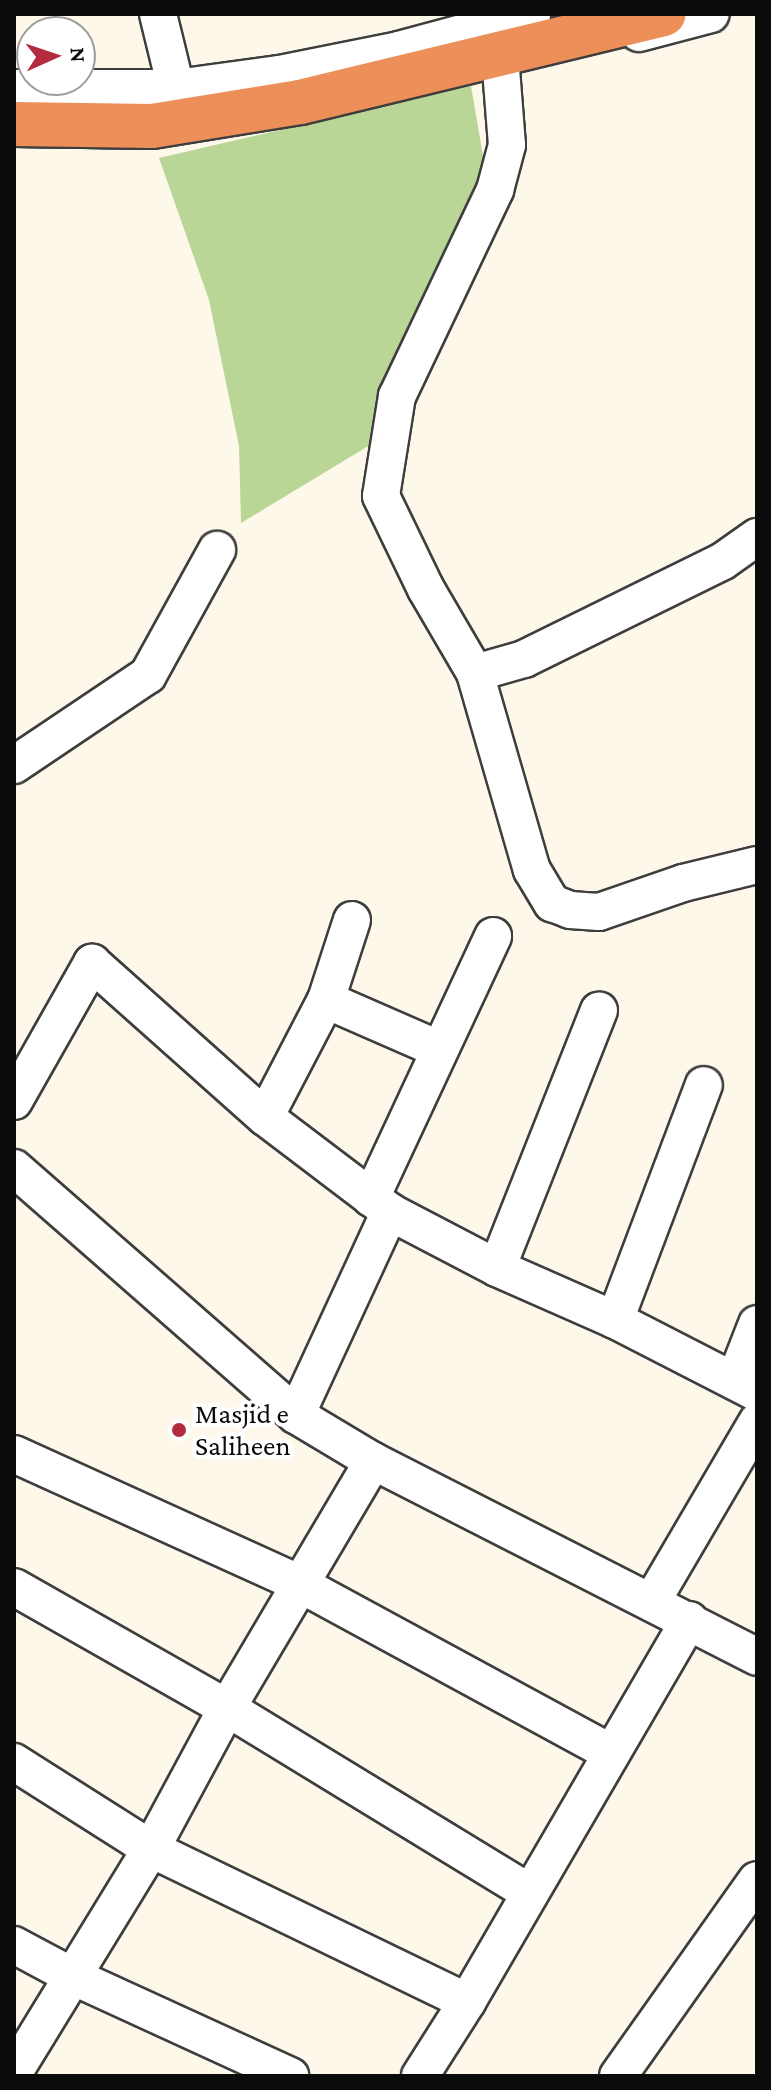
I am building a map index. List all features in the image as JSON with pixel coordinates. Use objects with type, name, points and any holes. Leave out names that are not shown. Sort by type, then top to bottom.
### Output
[{"type":"highway","points":[[14,101],[142,105],[214,98],[407,61],[585,14]]},
{"type":"highway","points":[[14,124],[152,126],[300,102],[663,14]]},
{"type":"street","points":[[158,14],[176,88]]},
{"type":"street","points":[[14,88],[176,88],[280,74],[384,53],[532,14]]},
{"type":"street","points":[[14,135],[141,139],[349,105],[711,14]]},
{"type":"street","points":[[501,69],[507,145],[495,190],[397,396],[381,496],[426,589],[475,673],[532,870],[552,903],[570,910],[599,912],[683,883],[757,865]]},
{"type":"street","points":[[475,673],[524,659],[723,561],[757,537]]},
{"type":"street","points":[[14,765],[148,675],[217,550]]},
{"type":"street","points":[[265,1117],[326,1000],[352,920]]},
{"type":"street","points":[[296,1415],[438,1049],[493,936]]},
{"type":"street","points":[[14,1101],[92,963],[265,1117],[380,1205],[497,1268],[615,1320],[746,1387],[757,1324]]},
{"type":"street","points":[[326,1000],[438,1049]]},
{"type":"street","points":[[497,1268],[599,1010]]},
{"type":"street","points":[[615,1320],[704,1085]]},
{"type":"street","points":[[14,1168],[296,1415],[373,1461],[757,1657]]},
{"type":"street","points":[[652,1601],[757,1422]]},
{"type":"street","points":[[14,1454],[298,1583],[611,1753]]},
{"type":"street","points":[[19,2064],[151,1849],[298,1583],[373,1461]]},
{"type":"street","points":[[14,1587],[227,1708],[530,1893]]},
{"type":"street","points":[[420,2076],[467,2002],[689,1620]]},
{"type":"street","points":[[14,1762],[151,1849],[467,2002]]},
{"type":"street","points":[[618,2076],[757,1880]]},
{"type":"street","points":[[14,1945],[74,1977],[290,2076]]},
{"type":"green space","points":[[471,86],[487,179],[380,439],[241,523],[239,446],[209,300],[159,158]]},
{"type":"place","name":"Masjid e Saliheen","points":[[179,1430]]}]
